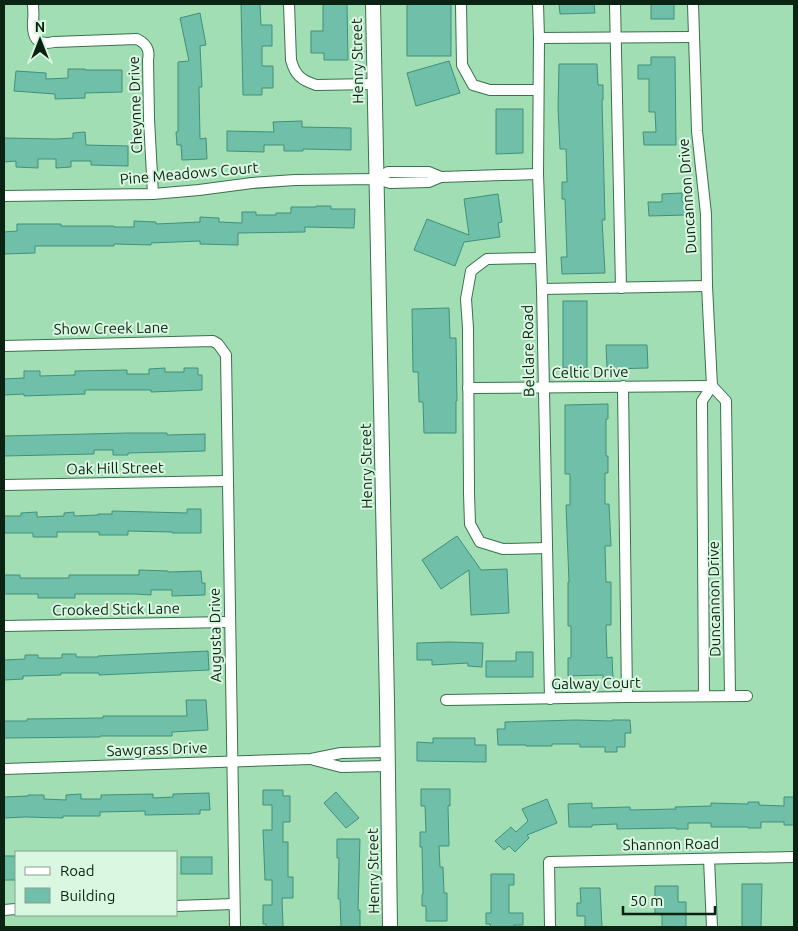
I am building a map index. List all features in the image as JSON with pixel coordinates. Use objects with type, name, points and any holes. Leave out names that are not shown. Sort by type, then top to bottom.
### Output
[{"type":"street","name":"Cheynne Drive","points":[[33,4],[33,33],[36,39],[42,43],[137,39],[147,47],[149,54],[149,119],[153,194]]},
{"type":"street","points":[[289,4],[291,60],[293,69],[300,77],[316,85],[374,84]]},
{"type":"street","name":"Henry Street","points":[[372,4],[377,179],[390,927]]},
{"type":"street","points":[[461,4],[462,65],[473,85],[490,90],[538,90]]},
{"type":"street","name":"Belclare Road","points":[[538,4],[538,174],[550,699]]},
{"type":"street","points":[[615,4],[621,288]]},
{"type":"street","name":"Duncannon Drive","points":[[693,4],[698,131],[706,214],[712,386],[702,401],[704,696]]},
{"type":"street","points":[[539,38],[616,36],[694,37]]},
{"type":"street","name":"Pine Meadows Court","points":[[4,196],[153,194],[295,180],[377,179],[390,182],[429,182],[440,177],[538,174]]},
{"type":"street","points":[[540,258],[486,259],[471,271],[466,299],[470,524],[480,542],[503,549],[547,548]]},
{"type":"street","points":[[542,289],[708,286]]},
{"type":"street","name":"Show Creek Lane","points":[[4,346],[213,341],[218,344]]},
{"type":"street","name":"Augusta Drive","points":[[218,344],[226,355],[235,927]]},
{"type":"street","points":[[623,386],[627,696]]},
{"type":"street","name":"Duncannon Drive","points":[[712,386],[726,401],[730,696]]},
{"type":"street","name":"Celtic Drive","points":[[468,388],[712,386]]},
{"type":"street","name":"Oak Hill Street","points":[[4,485],[228,481]]},
{"type":"street","name":"Crooked Stick Lane","points":[[4,626],[229,622]]},
{"type":"street","name":"Galway Court","points":[[446,700],[627,696],[747,696]]},
{"type":"street","name":"Sawgrass Drive","points":[[4,769],[311,760],[342,767],[387,759]]},
{"type":"street","name":"Shannon Road","points":[[550,927],[549,862],[794,857]]},
{"type":"street","points":[[710,859],[712,927]]},
{"type":"street","points":[[178,906],[234,904]]},
{"type":"building","points":[[241,4],[260,4],[261,25],[272,25],[272,46],[262,46],[262,66],[273,66],[273,88],[262,88],[262,95],[243,95]]},
{"type":"building","points":[[323,4],[347,4],[348,60],[324,60],[324,53],[311,53],[311,31],[323,31]]},
{"type":"building","points":[[407,4],[451,4],[451,56],[407,56]]},
{"type":"building","points":[[559,4],[594,4],[595,13],[560,14]]},
{"type":"building","points":[[651,4],[674,4],[674,19],[651,19]]},
{"type":"building","points":[[200,13],[206,45],[200,46],[202,87],[199,87],[200,139],[206,138],[207,159],[182,160],[181,145],[177,145],[176,132],[178,132],[178,62],[189,61],[180,18]]},
{"type":"building","points":[[651,57],[675,57],[676,145],[644,145],[643,132],[656,132],[655,112],[649,112],[649,79],[638,79],[638,65],[651,65]]},
{"type":"building","points":[[449,61],[460,93],[416,106],[407,73]]},
{"type":"building","points":[[559,64],[597,64],[598,85],[603,85],[605,220],[602,220],[605,273],[562,274],[561,257],[567,257],[565,199],[562,199],[562,182],[567,182],[566,149],[560,149],[558,108]]},
{"type":"building","points":[[68,69],[122,70],[122,92],[85,93],[85,98],[55,99],[55,94],[14,91],[16,71],[46,73],[46,79],[68,78]]},
{"type":"building","points":[[496,109],[523,109],[523,153],[496,154]]},
{"type":"building","points":[[302,121],[302,127],[351,128],[351,150],[303,149],[303,151],[284,151],[284,145],[264,145],[264,152],[227,151],[227,131],[274,132],[273,122]]},
{"type":"building","points":[[85,132],[86,145],[128,146],[128,166],[91,165],[91,161],[71,161],[71,167],[56,168],[56,159],[38,159],[38,168],[16,167],[16,161],[4,162],[4,138],[73,138],[73,133]]},
{"type":"building","points":[[682,193],[682,202],[687,202],[687,215],[649,216],[648,202],[662,202],[662,194]]},
{"type":"building","points":[[498,194],[502,222],[498,223],[500,237],[464,242],[455,266],[414,250],[427,219],[469,235],[464,199]]},
{"type":"building","points":[[331,206],[331,209],[355,209],[354,228],[305,227],[305,232],[238,233],[238,245],[200,244],[200,241],[151,243],[151,245],[35,246],[35,253],[4,254],[4,232],[17,231],[17,224],[134,227],[134,221],[156,222],[156,224],[200,222],[200,217],[219,218],[219,222],[242,223],[242,212],[256,212],[256,215],[276,215],[276,213],[291,213],[291,207]]},
{"type":"building","points":[[563,301],[587,301],[587,368],[563,368]]},
{"type":"building","points":[[449,308],[450,338],[456,338],[456,433],[424,433],[423,402],[419,402],[418,372],[413,372],[412,309]]},
{"type":"building","points":[[606,345],[647,345],[648,368],[607,369]]},
{"type":"building","points":[[165,368],[165,372],[184,372],[184,368],[198,368],[198,375],[202,375],[202,390],[151,392],[151,390],[85,390],[85,394],[4,395],[4,379],[24,378],[24,371],[40,371],[40,376],[75,375],[75,371],[127,370],[127,374],[149,374],[149,369]]},
{"type":"building","points":[[608,404],[606,456],[608,456],[608,473],[605,473],[605,504],[609,504],[611,546],[605,546],[606,582],[611,582],[611,625],[606,625],[607,658],[612,657],[613,679],[603,679],[603,675],[568,676],[568,658],[571,658],[571,626],[568,626],[569,582],[566,505],[570,505],[570,474],[565,474],[565,405]]},
{"type":"building","points":[[127,433],[205,434],[205,451],[113,455],[113,450],[94,450],[94,454],[4,456],[4,436]]},
{"type":"building","points":[[187,509],[201,509],[201,533],[128,531],[128,535],[99,535],[99,532],[57,532],[57,537],[33,537],[33,533],[4,533],[4,516],[21,516],[21,513],[37,512],[37,517],[64,516],[64,513],[74,512],[74,516],[112,514],[112,511],[187,513]]},
{"type":"building","points":[[457,536],[481,570],[507,569],[509,613],[471,615],[469,570],[441,589],[422,560]]},
{"type":"building","points":[[139,570],[168,572],[201,571],[202,583],[205,583],[205,595],[172,596],[172,590],[151,590],[151,595],[75,594],[75,598],[38,598],[38,594],[4,594],[4,575],[20,575],[20,578],[69,578],[69,575],[139,575]]},
{"type":"building","points":[[417,643],[483,643],[482,667],[468,666],[468,663],[432,665],[432,660],[417,660]]},
{"type":"building","points":[[208,651],[209,670],[99,675],[99,673],[61,673],[61,675],[23,676],[23,679],[4,680],[4,660],[25,659],[25,655],[38,655],[38,658],[62,658],[62,654],[76,654],[76,657],[98,657]]},
{"type":"building","points":[[516,652],[533,652],[533,677],[486,677],[486,661],[516,661]]},
{"type":"building","points":[[186,700],[206,700],[208,730],[172,732],[172,736],[4,738],[4,721],[103,718],[103,716],[187,716]]},
{"type":"building","points":[[630,720],[631,733],[625,733],[625,747],[617,747],[617,752],[605,752],[605,747],[580,747],[580,744],[552,744],[552,746],[498,745],[497,729],[505,729],[505,722]]},
{"type":"building","points":[[433,738],[475,738],[475,745],[486,745],[486,762],[417,761],[417,742],[433,743]]},
{"type":"building","points":[[421,789],[450,789],[450,806],[448,806],[449,846],[439,846],[440,867],[443,867],[444,893],[447,893],[447,921],[426,921],[426,906],[422,906],[422,847],[420,847],[420,832],[426,832],[425,806],[421,806]]},
{"type":"building","points":[[263,790],[283,790],[283,796],[290,796],[290,822],[283,822],[283,842],[288,842],[288,877],[293,877],[293,898],[282,898],[283,927],[266,927],[266,924],[263,924],[263,905],[272,905],[272,880],[265,880],[263,830],[272,830],[272,805],[263,805]]},
{"type":"building","points":[[336,792],[359,818],[346,828],[324,803]]},
{"type":"building","points":[[209,793],[210,810],[200,810],[200,814],[145,815],[145,811],[100,812],[100,816],[63,816],[63,818],[4,818],[4,797],[44,795],[44,799],[66,800],[66,795],[81,794],[81,799],[101,799],[101,795],[153,794],[153,798],[173,797],[173,794]]},
{"type":"building","points":[[784,797],[794,797],[794,825],[784,825],[784,822],[761,822],[761,828],[711,827],[711,823],[688,823],[688,829],[617,829],[617,824],[569,827],[568,804],[592,803],[592,808],[630,807],[630,810],[676,809],[675,807],[711,806],[711,803],[748,804],[748,802],[759,802],[759,805],[784,806]]},
{"type":"building","points":[[547,799],[557,823],[527,835],[529,838],[515,852],[509,846],[504,850],[495,841],[511,827],[516,832],[528,821],[522,809]]},
{"type":"building","points":[[337,839],[360,839],[358,910],[360,910],[360,927],[341,927],[340,899],[338,899],[339,858],[337,858]]},
{"type":"building","points":[[4,856],[15,856],[15,880],[4,880]]},
{"type":"building","points":[[181,857],[212,857],[212,874],[181,874]]},
{"type":"building","points":[[491,874],[514,874],[514,885],[509,885],[509,913],[523,913],[523,925],[491,927],[490,924],[486,924],[486,913],[491,913]]},
{"type":"building","points":[[742,884],[762,884],[761,927],[742,927]]},
{"type":"building","points":[[655,886],[678,886],[678,902],[686,902],[686,927],[662,927],[662,915],[655,914]]},
{"type":"building","points":[[580,888],[600,888],[602,927],[585,927],[585,916],[577,916],[577,903],[581,903]]}]
